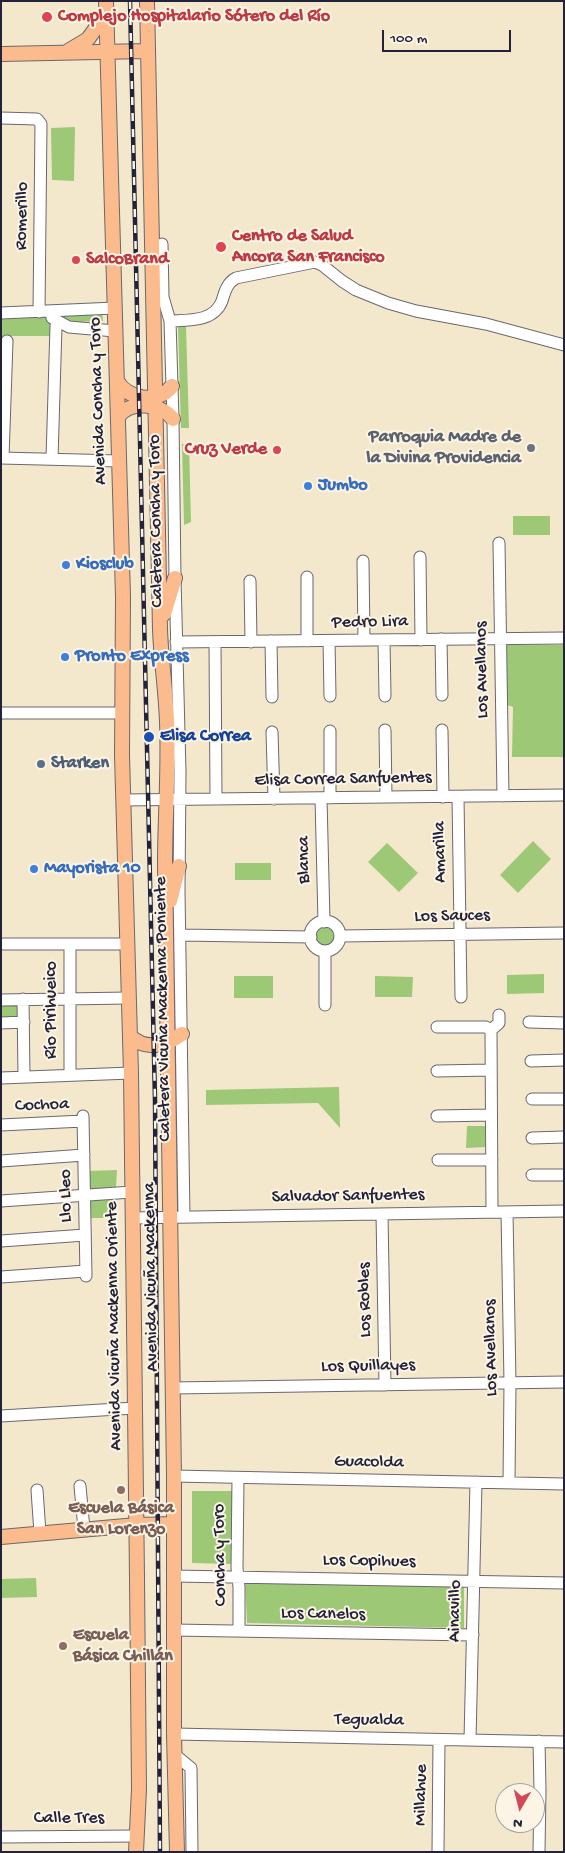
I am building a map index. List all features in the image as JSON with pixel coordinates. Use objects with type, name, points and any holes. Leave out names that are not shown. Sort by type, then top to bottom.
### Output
[{"type":"main road","points":[[147,1],[152,216],[156,272],[160,629],[174,800]]},
{"type":"main road","points":[[65,53],[88,39],[106,8]]},
{"type":"main road","name":"Avenida Concha y Toro","points":[[106,8],[124,614],[123,800]]},
{"type":"main road","points":[[1,54],[148,51]]},
{"type":"main road","points":[[152,216],[162,244]]},
{"type":"main road","points":[[156,272],[163,297]]},
{"type":"main road","points":[[116,381],[125,392],[132,396],[156,402],[173,419]]},
{"type":"main road","points":[[118,417],[122,411],[130,407],[156,402],[172,386]]},
{"type":"main road","points":[[160,629],[175,578]]},
{"type":"main road","name":"Avenida Vicuña Mackenna Oriente","points":[[123,800],[131,1073],[139,1750],[136,1852]]},
{"type":"main road","name":"Avenida Vicuña Mackenna","points":[[174,800],[165,846],[165,916],[168,1043],[177,1218],[173,1388],[174,1754],[177,1852]]},
{"type":"main road","points":[[165,916],[179,866]]},
{"type":"main road","points":[[130,1036],[145,1045],[168,1043],[182,1034]]},
{"type":"main road","points":[[1,1537],[136,1524],[174,1524]]},
{"type":"street","name":"Romerillo","points":[[1,118],[37,119],[40,122],[39,312]]},
{"type":"street","points":[[156,272],[162,244]]},
{"type":"street","points":[[170,321],[199,319],[209,315],[218,308],[227,287],[236,278],[315,262],[322,264],[356,290],[388,303],[416,311],[486,324],[564,346]]},
{"type":"street","name":"Caletera Concha y Toro","points":[[163,297],[170,321],[173,419],[176,642],[174,800]]},
{"type":"street","points":[[1,313],[115,308]]},
{"type":"street","points":[[39,312],[73,328],[115,331]]},
{"type":"street","points":[[52,460],[57,322]]},
{"type":"street","points":[[7,341],[2,458],[119,461]]},
{"type":"street","name":"Los Avellanos","points":[[499,543],[503,796]]},
{"type":"street","points":[[420,557],[421,640]]},
{"type":"street","points":[[363,561],[364,640]]},
{"type":"street","points":[[306,577],[307,641]]},
{"type":"street","points":[[250,581],[251,642]]},
{"type":"street","name":"Pedro Lira","points":[[176,642],[564,638]]},
{"type":"street","points":[[441,639],[442,695]]},
{"type":"street","points":[[384,640],[385,696]]},
{"type":"street","points":[[271,641],[272,697]]},
{"type":"street","points":[[329,641],[330,696]]},
{"type":"street","points":[[215,642],[216,799]]},
{"type":"street","points":[[1,713],[122,713]]},
{"type":"street","points":[[385,730],[386,798]]},
{"type":"street","points":[[442,730],[443,797]]},
{"type":"street","name":"Blanca","points":[[324,922],[326,798],[330,731]]},
{"type":"street","points":[[272,732],[274,799]]},
{"type":"street","name":"Elisa Correa Sanfuentes","points":[[123,800],[564,795]]},
{"type":"street","name":"Amarilla","points":[[458,797],[460,997]]},
{"type":"street","name":"Caletera Vicuña Mackenna Poniente","points":[[174,800],[179,866],[182,1034],[177,1218]]},
{"type":"street","points":[[324,922],[335,925],[340,936],[337,945],[325,951],[316,948],[310,937],[316,925],[324,922]]},
{"type":"street","name":"Los Sauces","points":[[340,936],[564,933]]},
{"type":"street","points":[[180,935],[310,937]]},
{"type":"street","points":[[1,944],[128,944]]},
{"type":"street","name":"Río Pirihueico","points":[[70,944],[70,1075]]},
{"type":"street","points":[[325,951],[325,1005]]},
{"type":"street","points":[[1,1000],[129,998]]},
{"type":"street","points":[[23,999],[24,1077]]},
{"type":"street","points":[[492,1212],[491,1030],[499,1023],[499,1015]]},
{"type":"street","points":[[1,1023],[24,1022]]},
{"type":"street","points":[[529,1022],[564,1023]]},
{"type":"street","points":[[436,1027],[486,1027],[491,1030]]},
{"type":"street","points":[[531,1061],[564,1060]]},
{"type":"street","points":[[437,1070],[491,1070]]},
{"type":"street","points":[[1,1078],[131,1073]]},
{"type":"street","points":[[532,1099],[564,1099]]},
{"type":"street","points":[[437,1116],[491,1115]]},
{"type":"street","name":"Cochoa","points":[[1,1125],[83,1119]]},
{"type":"street","name":"Llo Lleo","points":[[1,1277],[86,1274],[83,1119]]},
{"type":"street","points":[[532,1138],[564,1137]]},
{"type":"street","points":[[1,1161],[84,1156]]},
{"type":"street","points":[[438,1160],[492,1160]]},
{"type":"street","points":[[532,1175],[564,1175]]},
{"type":"street","points":[[1,1200],[132,1192]]},
{"type":"street","name":"Salvador Sanfuentes","points":[[132,1218],[564,1211]]},
{"type":"street","name":"Los Avellanos","points":[[507,1212],[510,1383],[509,1483]]},
{"type":"street","name":"Los Robles","points":[[382,1214],[385,1385]]},
{"type":"street","points":[[1,1241],[85,1235]]},
{"type":"street","name":"Los Quillayes","points":[[173,1388],[564,1382]]},
{"type":"street","points":[[1,1416],[135,1408]]},
{"type":"street","name":"Guacolda","points":[[174,1476],[564,1484]]},
{"type":"street","name":"Concha y Toro","points":[[238,1478],[236,1568],[238,1577],[239,1631]]},
{"type":"street","name":"Ainavillo","points":[[470,1740],[476,1482]]},
{"type":"street","points":[[80,1486],[84,1529]]},
{"type":"street","points":[[37,1490],[40,1533]]},
{"type":"street","name":"Los Copihues","points":[[174,1576],[564,1583]]},
{"type":"street","name":"Los Canelos","points":[[174,1630],[473,1635]]},
{"type":"street","name":"Tegualda","points":[[174,1734],[564,1742]]},
{"type":"street","name":"Millahue","points":[[438,1852],[439,1740]]},
{"type":"street","points":[[539,1741],[539,1852]]},
{"type":"street","points":[[174,1754],[190,1768],[192,1852]]},
{"type":"street","name":"Calle Tres","points":[[1,1836],[137,1836]]},
{"type":"green space","points":[[75,127],[74,181],[52,180],[51,128]]},
{"type":"green space","points":[[102,311],[103,321],[75,322],[54,314]]},
{"type":"green space","points":[[47,317],[54,326],[53,336],[4,336],[4,339],[1,340],[1,319]]},
{"type":"green space","points":[[178,326],[186,326],[189,428],[181,428]]},
{"type":"green space","points":[[182,444],[189,444],[191,522],[184,525]]},
{"type":"green space","points":[[513,516],[550,516],[550,535],[513,535]]},
{"type":"green space","points":[[505,645],[564,645],[564,757],[512,757],[513,707],[507,705]]},
{"type":"green space","points":[[533,841],[551,859],[518,893],[500,875]]},
{"type":"green space","points":[[387,843],[418,873],[399,892],[368,862]]},
{"type":"green space","points":[[235,863],[271,863],[271,880],[235,880]]},
{"type":"green space","points":[[325,923],[334,927],[338,936],[334,945],[325,949],[316,945],[312,936],[316,927]]},
{"type":"green space","points":[[544,974],[544,993],[507,994],[507,975]]},
{"type":"green space","points":[[234,976],[273,976],[273,998],[234,998]]},
{"type":"green space","points":[[375,976],[413,977],[412,997],[375,997]]},
{"type":"green space","points":[[1,1001],[21,1001],[20,1019],[1,1020]]},
{"type":"green space","points":[[339,1087],[340,1128],[318,1103],[206,1105],[206,1090]]},
{"type":"green space","points":[[467,1126],[485,1126],[485,1147],[466,1148]]},
{"type":"green space","points":[[117,1170],[116,1187],[88,1191],[88,1171]]},
{"type":"green space","points":[[116,1198],[116,1218],[90,1218],[89,1200]]},
{"type":"green space","points":[[192,1491],[234,1491],[232,1564],[192,1563]]},
{"type":"green space","points":[[36,1578],[37,1597],[1,1598],[1,1579]]},
{"type":"green space","points":[[245,1580],[464,1585],[464,1628],[247,1623]]},
{"type":"railway","points":[[130,1],[155,1100],[160,1852]]},
{"type":"place","name":"Complejo Hospitalario Sótero del Río","points":[[47,17]]},
{"type":"place","name":"Centro de Salud Ancora San Francisco","points":[[221,247]]},
{"type":"place","name":"SalcoBrand","points":[[76,260]]},
{"type":"place","name":"Parroquia Madre de la Divina Providencia","points":[[531,448]]},
{"type":"place","name":"Cruz Verde","points":[[277,450]]},
{"type":"place","name":"Jumbo","points":[[308,486]]},
{"type":"place","name":"Kiosclub","points":[[66,565]]},
{"type":"place","name":"Pronto Express","points":[[65,657]]},
{"type":"place","name":"Elisa Correa","points":[[149,737]]},
{"type":"place","name":"Starken","points":[[41,764]]},
{"type":"place","name":"Mayorista 10","points":[[34,869]]},
{"type":"place","name":"Escuela Básica San Lorenzo","points":[[121,1490]]},
{"type":"place","name":"Escuela Básica Chillán","points":[[63,1646]]}]
